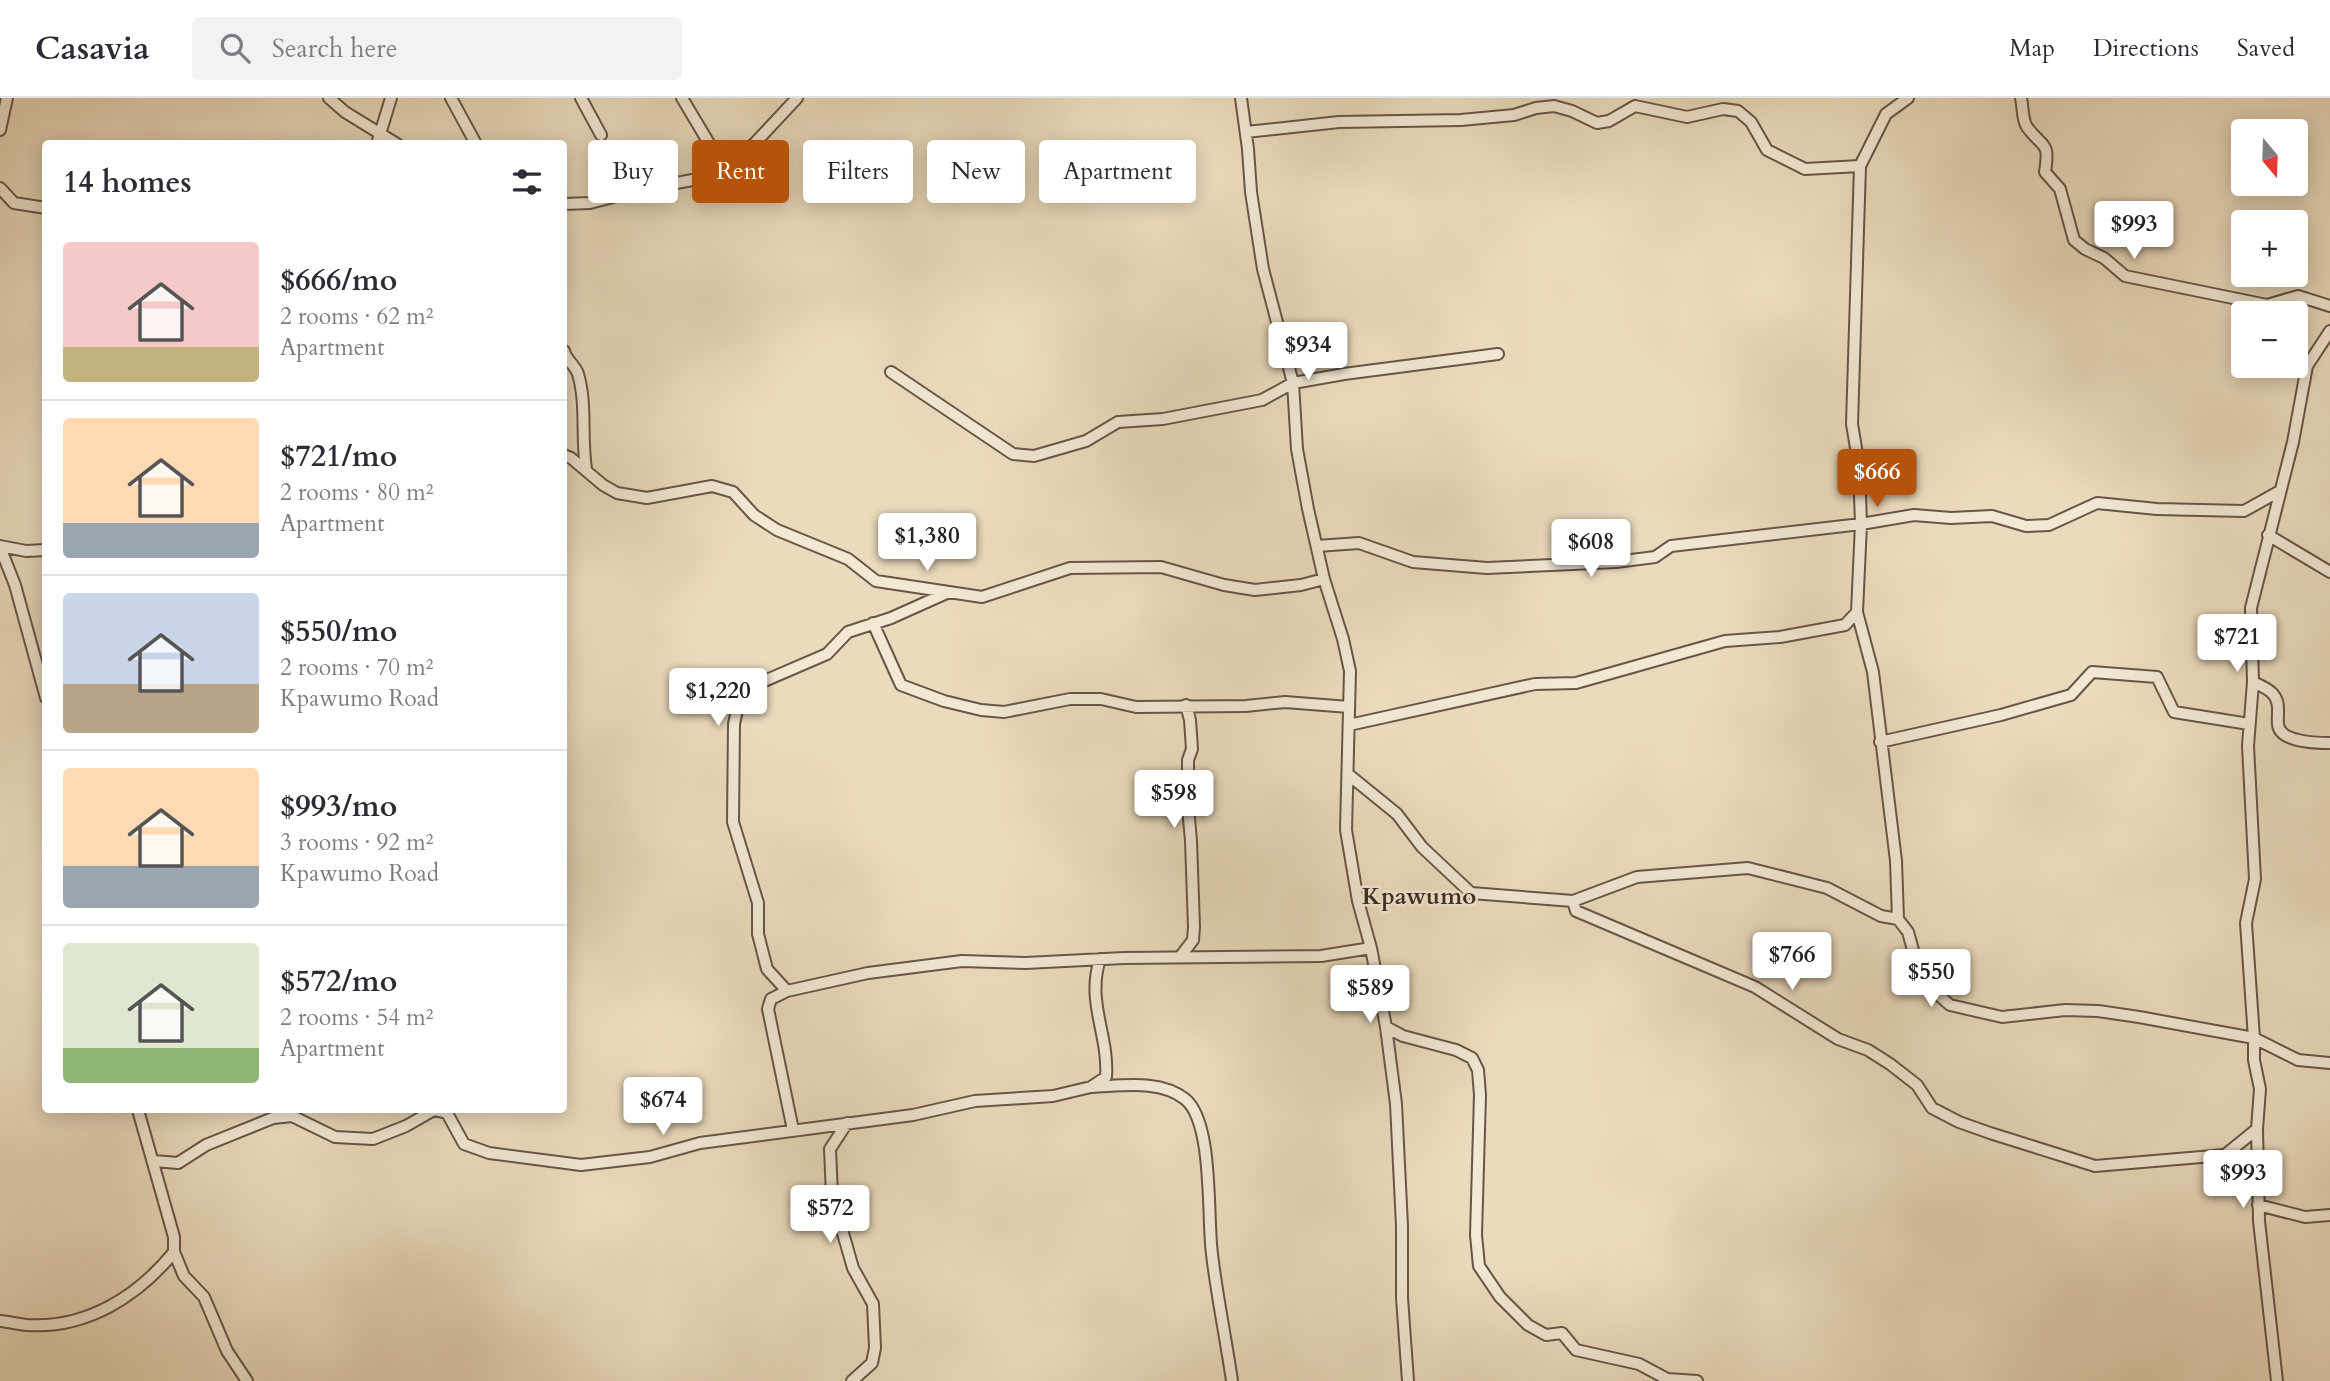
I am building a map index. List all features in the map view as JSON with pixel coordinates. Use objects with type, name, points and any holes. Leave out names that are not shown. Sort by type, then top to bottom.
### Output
[{"type":"street","points":[[0,130],[7,98]]},
{"type":"street","points":[[328,98],[379,138],[391,98]]},
{"type":"street","points":[[451,98],[474,140]]},
{"type":"street","points":[[581,98],[601,135]]},
{"type":"street","points":[[682,98],[707,140]]},
{"type":"street","points":[[758,140],[797,98]]},
{"type":"street","points":[[1241,98],[1263,269],[1293,383],[1297,449],[1324,579],[1350,671],[1346,830],[1358,901],[1371,947],[1386,1027],[1396,1104],[1402,1227],[1402,1298],[1408,1381]]},
{"type":"street","points":[[1908,98],[1886,114],[1860,166],[1852,424],[1859,466],[1861,524],[1857,612],[1872,672],[1896,860],[1898,919],[1909,932],[1916,961],[1935,992],[1950,1005],[2002,1017],[2065,1010],[2098,1011],[2254,1038],[2298,1060],[2330,1063]]},
{"type":"street","points":[[2021,98],[2025,125],[2040,139],[2048,153],[2045,173],[2060,189],[2074,240],[2085,249],[2104,258],[2126,276],[2267,305],[2298,296],[2330,306]]},
{"type":"street","points":[[1246,132],[1339,122],[1461,120],[1514,115],[1554,106],[1597,123],[1609,121],[1634,106],[1687,117],[1723,109],[1738,111],[1751,122],[1767,150],[1805,169],[1860,166]]},
{"type":"street","points":[[567,204],[590,203],[692,180]]},
{"type":"street","points":[[0,188],[13,203],[42,207]]},
{"type":"street","points":[[2277,1381],[2258,1205],[2257,1129],[2260,1089],[2254,1060],[2246,923],[2255,879],[2248,746],[2253,682],[2250,608],[2293,442],[2307,366],[2330,331]]},
{"type":"street","points":[[891,372],[1013,454],[1034,456],[1086,442],[1118,422],[1163,419],[1262,400],[1293,383],[1498,354]]},
{"type":"street","points":[[567,359],[577,371],[583,405],[586,469]]},
{"type":"street","points":[[567,457],[617,493],[647,498],[712,486],[733,492],[754,515],[776,530],[848,559],[876,580],[949,592],[982,597],[1070,568],[1161,566],[1224,585],[1255,590],[1301,585],[1324,579]]},
{"type":"street","points":[[1317,546],[1359,543],[1413,562],[1487,568],[1554,566],[1655,557],[1671,546],[1861,524],[1914,515],[1951,518],[1992,516],[2026,526],[2049,525],[2096,503],[2157,509],[2245,511],[2278,492]]},
{"type":"street","points":[[2268,535],[2330,572]]},
{"type":"street","points":[[0,547],[42,550]]},
{"type":"street","points":[[0,547],[15,585],[42,684]]},
{"type":"street","points":[[787,991],[767,969],[758,934],[758,903],[733,822],[734,724],[740,696],[762,682],[827,654],[848,632],[949,592]]},
{"type":"street","points":[[1349,724],[1535,684],[1576,683],[1725,640],[1780,637],[1845,625],[1857,612]]},
{"type":"street","points":[[873,624],[901,685],[944,701],[981,710],[1004,712],[1070,699],[1101,699],[1136,707],[1246,706],[1285,702],[1349,707]]},
{"type":"street","points":[[33,652],[42,649]]},
{"type":"street","points":[[1880,742],[2001,715],[2071,695],[2092,672],[2157,677],[2174,712],[2249,724]]},
{"type":"street","points":[[2253,682],[2273,694],[2279,708],[2277,725],[2280,732],[2288,737],[2330,743]]},
{"type":"street","points":[[1180,957],[1193,940],[1194,927],[1188,807],[1188,760],[1192,749],[1186,705]]},
{"type":"street","points":[[1349,775],[1397,814],[1422,847],[1471,892],[1573,901],[1637,877],[1748,868],[1827,888],[1881,916],[1898,919]]},
{"type":"street","points":[[1573,901],[1576,911],[1755,987],[1838,1039],[1868,1050],[1890,1064],[1917,1085],[1932,1108],[1959,1122],[1990,1133],[2095,1166],[2225,1155],[2257,1129]]},
{"type":"street","points":[[793,1130],[768,1009],[771,999],[787,991],[868,972],[962,961],[1026,964],[1180,957],[1321,956],[1371,947]]},
{"type":"street","points":[[1091,1087],[1106,1077],[1094,979],[1100,960]]},
{"type":"street","points":[[1386,1027],[1403,1036],[1457,1050],[1472,1058],[1478,1070],[1480,1095],[1476,1235],[1479,1266],[1500,1297],[1528,1325],[1546,1335],[1562,1333],[1576,1350],[1639,1364],[1667,1380],[1697,1381]]},
{"type":"street","points":[[447,1113],[464,1144],[489,1153],[580,1165],[650,1157],[700,1143],[913,1115],[975,1101],[1053,1096],[1091,1087],[1165,1087],[1187,1100],[1200,1126],[1209,1201],[1211,1252],[1232,1381]]},
{"type":"street","points":[[139,1113],[174,1237],[174,1252],[184,1276],[204,1297],[227,1351],[247,1381]]},
{"type":"street","points":[[154,1161],[178,1163],[206,1145],[273,1118],[292,1116],[335,1137],[373,1139],[430,1113]]},
{"type":"street","points":[[847,1123],[830,1149],[832,1195],[853,1268],[873,1304],[875,1348],[872,1363],[852,1381]]},
{"type":"street","points":[[2258,1205],[2305,1217],[2330,1215]]},
{"type":"street","points":[[0,1321],[27,1325],[52,1324],[92,1317],[154,1276],[174,1252]]},
{"type":"district","name":"Kpawumo","points":[[1419,896]]}]
